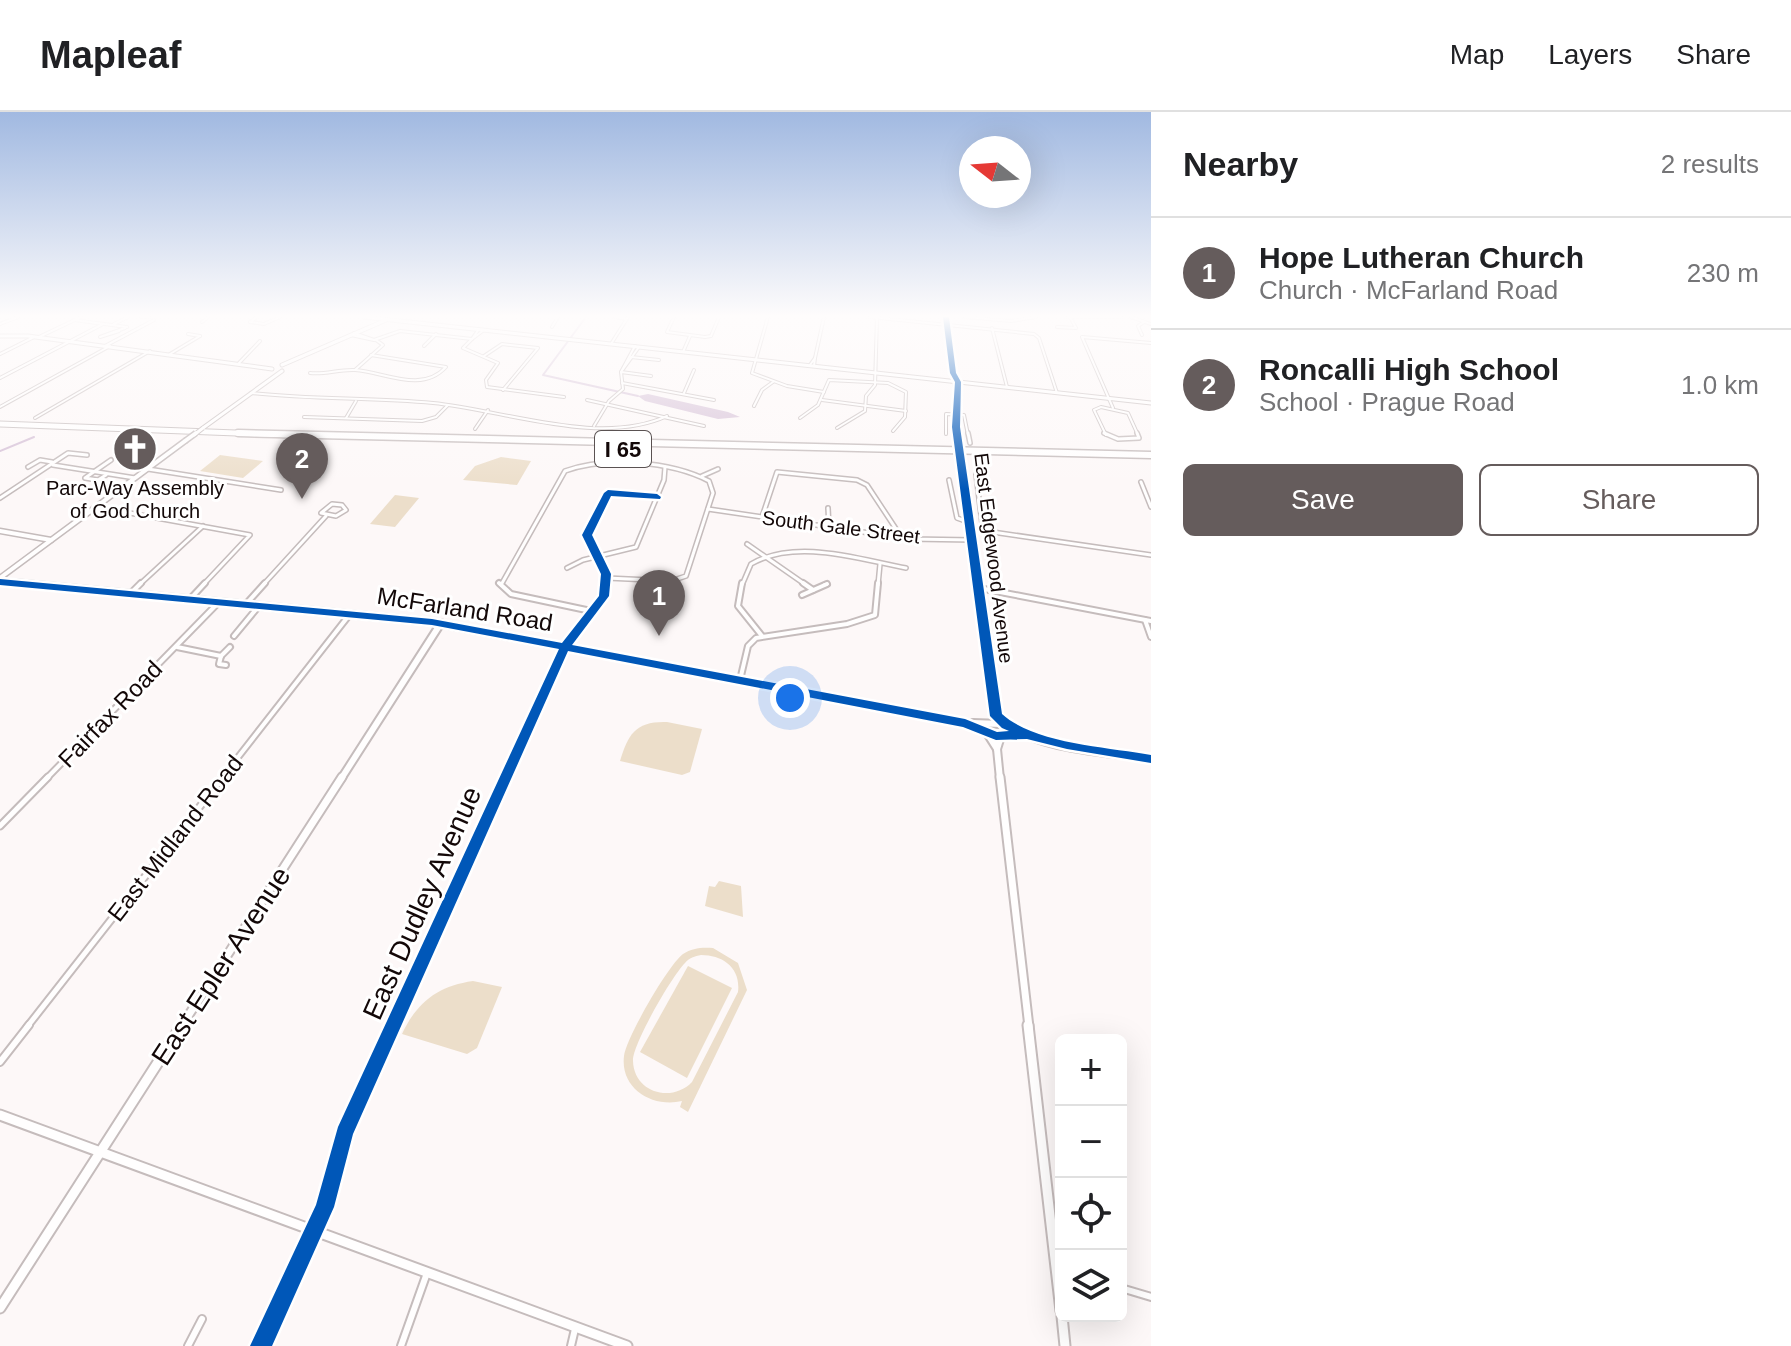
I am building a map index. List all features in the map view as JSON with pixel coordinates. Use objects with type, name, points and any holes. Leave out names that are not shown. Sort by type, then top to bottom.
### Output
[{"type":"highway","name":"I 65","points":[[0,426],[333,442],[1151,458]]},
{"type":"main road","points":[[266,382],[270,375]]},
{"type":"main road","points":[[0,580],[274,375]]},
{"type":"main road","points":[[892,375],[1151,403]]},
{"type":"main road","points":[[946,380],[951,375]]},
{"type":"main road","name":"East Edgewood Avenue","points":[[954,375],[959,446],[993,709],[1003,730]]},
{"type":"main road","points":[[946,380],[956,391]]},
{"type":"main road","points":[[0,531],[51,540]]},
{"type":"main road","name":"McFarland Road","points":[[0,580],[441,623],[986,727]]},
{"type":"main road","name":"East Epler Avenue","points":[[0,1308],[441,623]]},
{"type":"main road","name":"East Edgewood Avenue","points":[[986,727],[993,709]]},
{"type":"main road","points":[[986,727],[1151,759]]},
{"type":"main road","points":[[986,727],[1003,730]]},
{"type":"main road","points":[[986,727],[997,749],[1056,1250]]},
{"type":"main road","points":[[997,749],[1003,730]]},
{"type":"main road","points":[[0,1115],[627,1346]]},
{"type":"main road","points":[[1062,1322],[1065,1346]]},
{"type":"street","points":[[0,407],[57,375]]},
{"type":"street","points":[[35,418],[110,375]]},
{"type":"street","points":[[383,375],[417,380],[435,379],[441,375]]},
{"type":"street","points":[[492,375],[485,385],[564,397]]},
{"type":"street","points":[[503,390],[516,375]]},
{"type":"street","points":[[594,426],[608,402],[620,391],[621,375]]},
{"type":"street","points":[[640,375],[651,376]]},
{"type":"street","points":[[684,393],[692,375]]},
{"type":"street","points":[[754,375],[773,382],[824,392]]},
{"type":"street","points":[[837,428],[862,415],[876,375]]},
{"type":"street","points":[[1004,375],[1007,387]]},
{"type":"street","points":[[1051,375],[1057,393]]},
{"type":"street","points":[[1099,375],[1113,408]]},
{"type":"street","points":[[800,418],[822,400],[825,383],[832,379],[874,382],[903,389],[906,411],[903,421],[893,431]]},
{"type":"street","points":[[754,406],[763,388],[773,382]]},
{"type":"street","points":[[622,383],[714,400]]},
{"type":"street","points":[[251,393],[448,405],[488,410],[532,421],[594,426],[652,426],[667,416]]},
{"type":"street","points":[[587,400],[608,402],[704,426]]},
{"type":"street","points":[[822,400],[906,411]]},
{"type":"street","points":[[346,418],[356,401]]},
{"type":"street","points":[[304,417],[424,421],[438,416],[448,405]]},
{"type":"street","points":[[1113,408],[1128,413],[1140,436],[1124,439],[1104,434],[1094,410],[1113,408]]},
{"type":"street","points":[[475,429],[488,410]]},
{"type":"street","name":"East Edgewood Avenue","points":[[946,434],[946,414],[956,413],[966,417],[970,443]]},
{"type":"street","points":[[0,498],[68,453],[87,455]]},
{"type":"street","points":[[28,467],[40,460],[135,478]]},
{"type":"street","points":[[108,474],[97,480],[85,478],[111,460]]},
{"type":"street","points":[[591,611],[511,594],[499,584],[568,469],[581,465],[665,467],[702,476],[713,489],[685,577],[673,581],[607,578],[589,543],[588,530],[608,493],[657,497]]},
{"type":"street","points":[[567,568],[637,547],[665,478],[665,467]]},
{"type":"street","points":[[148,469],[281,490]]},
{"type":"street","points":[[702,476],[718,469]]},
{"type":"street","points":[[762,517],[775,473],[786,471],[862,482],[902,538]]},
{"type":"street","name":"East Edgewood Avenue","points":[[976,474],[983,531]]},
{"type":"street","name":"East Edgewood Avenue","points":[[949,480],[957,518],[971,526]]},
{"type":"street","points":[[1141,482],[1151,507]]},
{"type":"street","points":[[245,605],[326,516],[339,515],[346,508],[328,505],[321,510],[326,516]]},
{"type":"street","points":[[96,507],[250,535],[190,600]]},
{"type":"street","points":[[828,508],[831,513],[829,527]]},
{"type":"street","name":"South Gale Street","points":[[708,509],[902,538],[973,540]]},
{"type":"street","points":[[129,594],[203,526]]},
{"type":"street","points":[[971,526],[983,531],[1151,555]]},
{"type":"street","points":[[747,544],[813,590]]},
{"type":"street","points":[[762,636],[738,605],[747,570],[765,556],[801,552],[906,568]]},
{"type":"street","points":[[740,680],[748,646],[762,636],[834,627],[876,615],[880,564]]},
{"type":"street","name":"East Dudley Avenue","points":[[261,1346],[329,1196],[344,1133],[565,647],[604,596],[607,578]]},
{"type":"street","points":[[802,595],[827,584]]},
{"type":"street","points":[[979,588],[1148,621],[1151,637]]},
{"type":"street","name":"Fairfax Road","points":[[0,826],[218,603]]},
{"type":"street","points":[[234,636],[258,606]]},
{"type":"street","name":"East Midland Road","points":[[0,1062],[350,614]]},
{"type":"street","points":[[175,647],[221,656]]},
{"type":"street","points":[[226,665],[219,664],[221,656],[230,647]]},
{"type":"street","points":[[401,1346],[427,1272]]},
{"type":"street","points":[[1127,1290],[1151,1297]]},
{"type":"street","points":[[188,1346],[202,1319]]},
{"type":"street","points":[[571,1346],[576,1327]]},
{"type":"shaded area","points":[[648,394],[740,417],[718,419],[645,401],[638,396]]},
{"type":"shaded area","points":[[220,455],[263,461],[243,478],[200,471]]},
{"type":"shaded area","points":[[501,457],[531,461],[517,485],[463,480],[475,466]]},
{"type":"shaded area","points":[[395,495],[419,498],[395,527],[370,524]]},
{"type":"shaded area","points":[[667,722],[702,729],[690,772],[682,775],[620,761],[626,743],[635,731],[648,724]]},
{"type":"shaded area","points":[[719,881],[741,886],[743,917],[705,906],[709,886],[715,887]]},
{"type":"shaded area","points":[[713,948],[738,963],[747,990],[688,1112],[680,1107],[682,1101],[660,1102],[633,1087],[624,1068],[624,1056],[640,1018],[677,961],[690,950]],"holes":[[[709,956],[729,964],[737,976],[738,992],[692,1082],[674,1092],[655,1091],[640,1081],[635,1072],[634,1053],[654,1011],[679,970],[692,958]]]},
{"type":"shaded area","points":[[688,966],[732,988],[687,1078],[640,1052]]},
{"type":"shaded area","points":[[473,981],[502,987],[477,1048],[467,1054],[402,1034],[414,1013],[430,997],[449,987]]},
{"type":"waterway","points":[[543,375],[638,396]]},
{"type":"waterway","points":[[0,451],[34,437]]},
{"type":"cycle path","points":[[954,375],[958,382],[956,427],[996,716],[1006,725],[1044,740],[1151,759]]},
{"type":"cycle path","points":[[261,1346],[325,1207],[344,1133],[565,647],[604,596],[606,574],[587,535],[608,493],[657,497]]},
{"type":"cycle path","points":[[0,582],[432,622],[965,723],[996,736],[1025,735]]},
{"type":"place","name":"Parc-Way Assembly of God Church","points":[[135,449]]},
{"type":"place","name":"Roncalli High School","points":[[302,499]]},
{"type":"place","name":"Hope Lutheran Church","points":[[659,636]]}]
